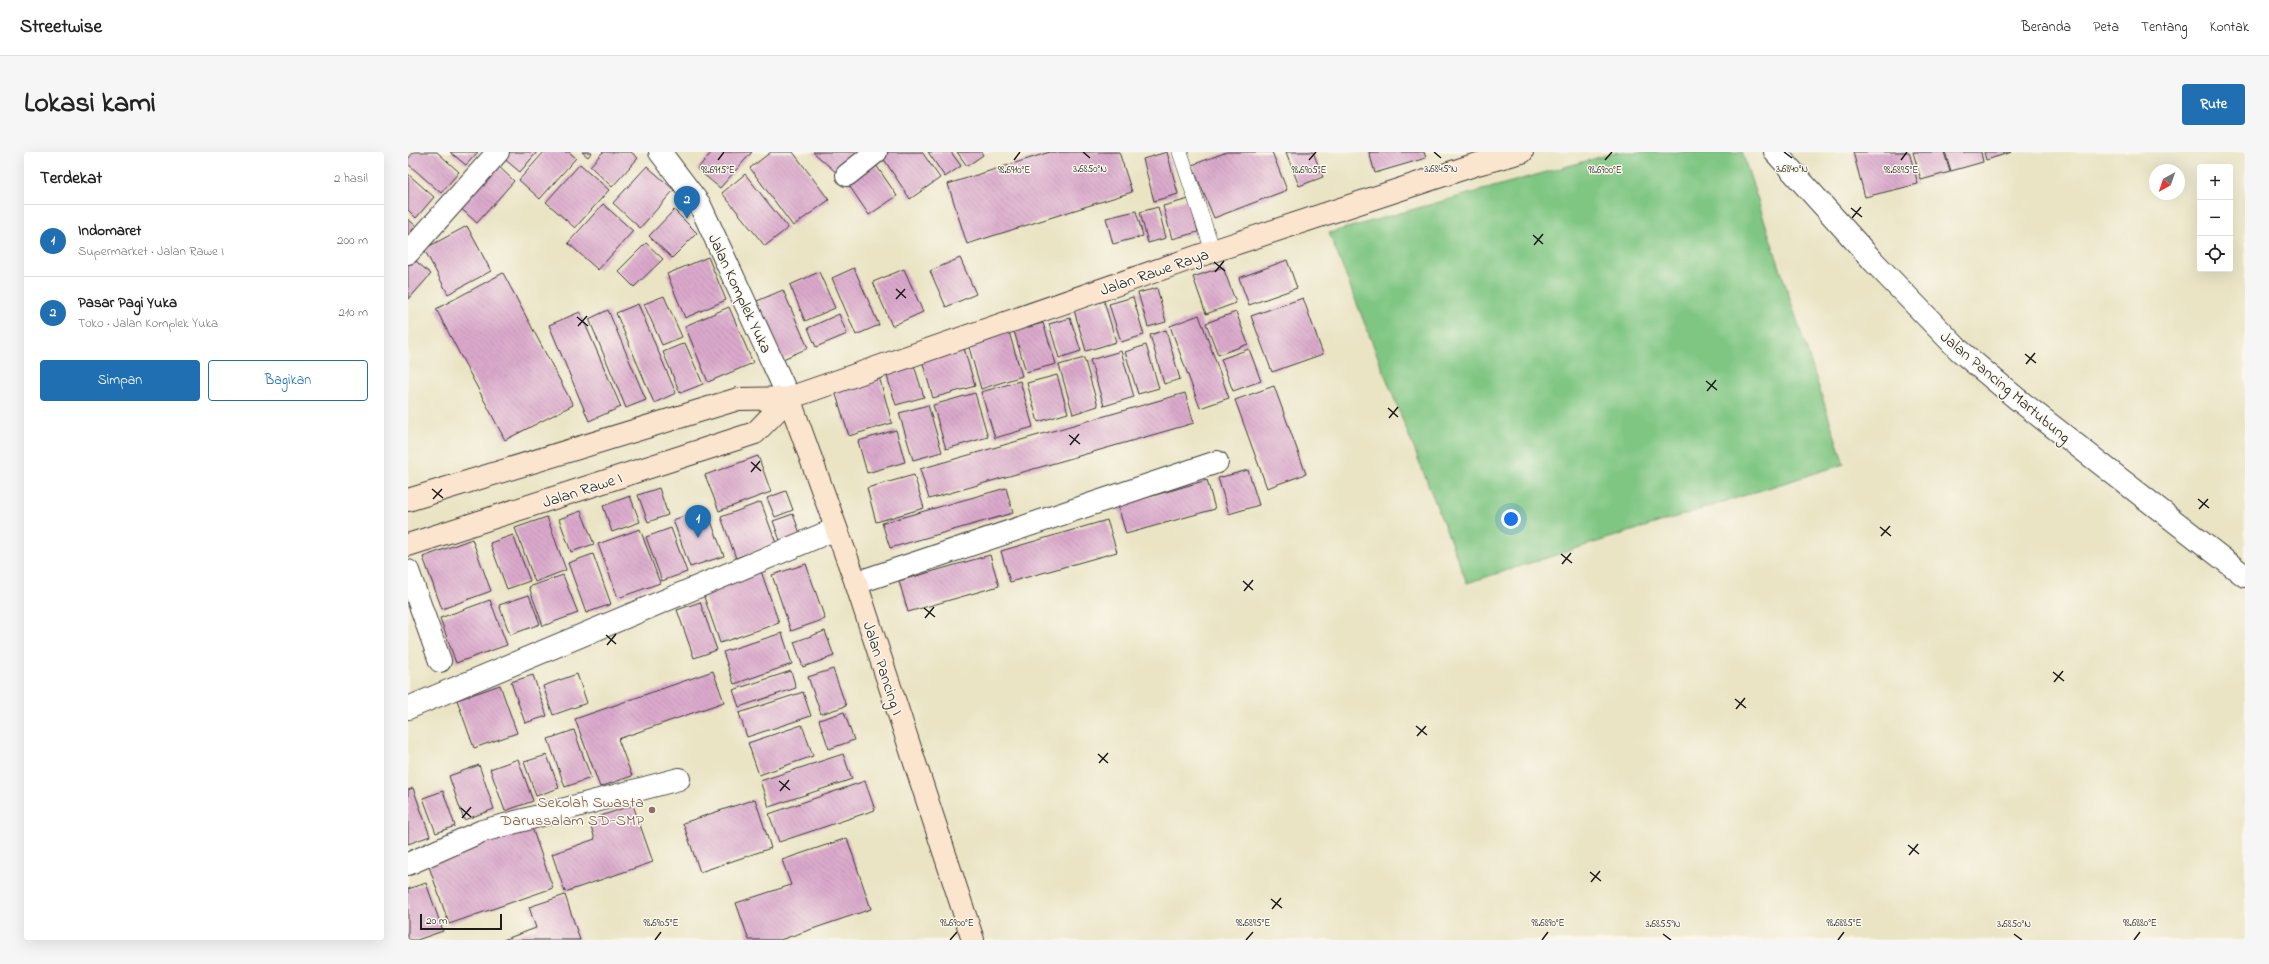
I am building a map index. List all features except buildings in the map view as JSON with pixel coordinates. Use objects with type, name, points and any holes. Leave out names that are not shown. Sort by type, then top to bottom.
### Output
[{"type":"main road","name":"Jalan Rawe Raya","points":[[789,398],[1213,251],[1474,165],[1522,152]]},
{"type":"main road","points":[[408,500],[738,399],[789,398]]},
{"type":"main road","name":"Jalan Rawe I","points":[[408,545],[756,433],[789,398]]},
{"type":"main road","name":"Jalan Pancing I","points":[[789,398],[856,583],[973,940]]},
{"type":"street","points":[[408,253],[498,152]]},
{"type":"street","name":"Jalan Komplek Yuka","points":[[660,152],[700,205],[789,398]]},
{"type":"street","points":[[847,175],[876,152]]},
{"type":"street","name":"Jalan Pancing Martubung","points":[[1775,152],[1874,262],[1959,350],[2016,398],[2245,576]]},
{"type":"street","points":[[856,583],[1217,462]]},
{"type":"street","points":[[408,708],[836,529]]},
{"type":"street","points":[[408,572],[440,661]]},
{"type":"street","points":[[408,864],[482,830],[679,779]]},
{"type":"lane","points":[[1180,152],[1213,251]]},
{"type":"green space","points":[[1618,152],[1742,152],[1844,464],[1467,583],[1329,233]]},
{"type":"place","name":"Pasar Pagi Yuka","points":[[687,219]]},
{"type":"place","name":"Indomaret","points":[[698,538]]},
{"type":"place","name":"Sekolah Swasta Darussalam SD-SMP","points":[[652,810]]}]
